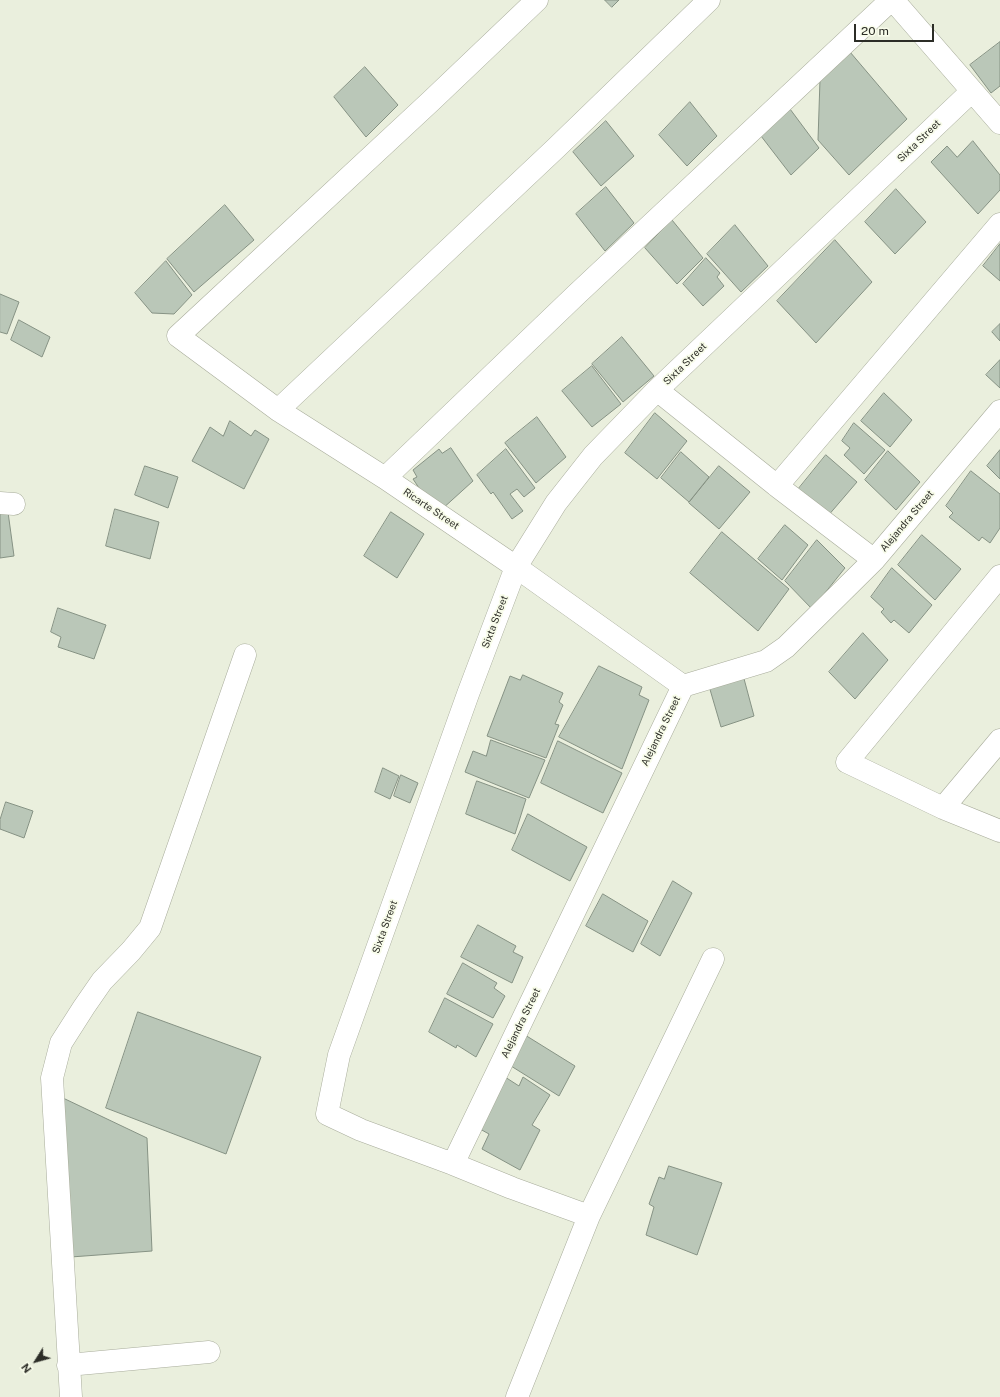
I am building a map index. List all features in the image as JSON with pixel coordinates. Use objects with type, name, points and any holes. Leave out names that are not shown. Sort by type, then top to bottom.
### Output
[{"type":"street","name":"Ricarte Street","points":[[537,0],[431,101],[178,336],[278,410],[385,478],[516,567],[683,686]]},
{"type":"street","points":[[278,410],[709,0]]},
{"type":"street","points":[[385,478],[577,294],[892,0],[1000,123]]},
{"type":"street","name":"Sixta Street","points":[[589,1216],[361,1130],[327,1114],[338,1055],[468,694],[516,567],[556,503],[593,456],[657,390],[972,91]]},
{"type":"street","points":[[777,486],[1000,224]]},
{"type":"street","points":[[657,390],[777,486],[874,560]]},
{"type":"street","name":"Alejandra Street","points":[[453,1164],[683,686],[766,660],[786,647],[874,560],[1000,411]]},
{"type":"street","points":[[1000,576],[847,762],[943,808],[1000,831]]},
{"type":"street","points":[[71,1397],[52,1078],[61,1043],[84,1007],[102,982],[150,928],[245,655]]},
{"type":"street","points":[[943,808],[1000,740]]},
{"type":"street","points":[[518,1397],[589,1216],[713,959]]},
{"type":"street","points":[[68,1365],[210,1352]]},
{"type":"building","points":[[605,0],[619,0],[612,7]]},
{"type":"building","points":[[1000,42],[1000,86],[991,93],[970,65]]},
{"type":"building","points":[[850,52],[907,119],[849,175],[818,140],[820,80]]},
{"type":"building","points":[[365,67],[398,105],[366,137],[334,97]]},
{"type":"building","points":[[690,102],[717,136],[687,166],[659,135]]},
{"type":"building","points":[[790,109],[819,148],[791,175],[761,136]]},
{"type":"building","points":[[606,121],[634,156],[601,186],[573,152]]},
{"type":"building","points":[[973,141],[1000,175],[1000,190],[978,214],[931,162],[947,146],[957,157]]},
{"type":"building","points":[[606,187],[634,223],[605,251],[576,214]]},
{"type":"building","points":[[896,189],[926,222],[895,254],[865,222]]},
{"type":"building","points":[[225,205],[254,240],[194,292],[167,259]]},
{"type":"building","points":[[672,220],[703,258],[677,284],[645,248]]},
{"type":"building","points":[[735,225],[768,266],[741,292],[707,254]]},
{"type":"building","points":[[835,240],[872,282],[816,343],[777,301]]},
{"type":"building","points":[[1000,244],[1000,281],[983,266]]},
{"type":"building","points":[[706,258],[720,273],[717,277],[724,286],[703,306],[683,284]]},
{"type":"building","points":[[166,261],[192,295],[174,314],[152,313],[135,293]]},
{"type":"building","points":[[0,294],[19,302],[7,334],[0,332]]},
{"type":"building","points":[[19,320],[50,337],[42,357],[11,340]]},
{"type":"building","points":[[1000,324],[1000,341],[992,332]]},
{"type":"building","points":[[622,337],[654,376],[623,402],[592,364]]},
{"type":"building","points":[[1000,360],[1000,388],[986,375]]},
{"type":"building","points":[[592,366],[621,404],[592,427],[562,391]]},
{"type":"building","points":[[884,393],[912,420],[890,447],[861,421]]},
{"type":"building","points":[[655,413],[687,441],[657,479],[625,453]]},
{"type":"building","points":[[537,417],[566,457],[536,483],[505,443]]},
{"type":"building","points":[[230,421],[251,436],[255,430],[269,439],[244,489],[192,461],[210,427],[223,436]]},
{"type":"building","points":[[854,423],[885,450],[864,474],[844,455],[850,448],[842,441]]},
{"type":"building","points":[[451,448],[473,481],[441,510],[427,500],[413,479],[417,477],[413,470],[439,449],[442,453]]},
{"type":"building","points":[[506,449],[535,488],[524,497],[517,489],[510,494],[523,511],[512,519],[493,492],[491,494],[477,475]]},
{"type":"building","points":[[1000,450],[1000,479],[987,466]]},
{"type":"building","points":[[888,451],[920,482],[896,510],[865,480]]},
{"type":"building","points":[[681,452],[709,477],[689,502],[661,478]]},
{"type":"building","points":[[826,455],[857,482],[827,517],[796,492]]},
{"type":"building","points":[[145,466],[178,477],[168,508],[135,495]]},
{"type":"building","points":[[719,466],[750,492],[719,529],[689,503]]},
{"type":"building","points":[[971,471],[1000,494],[1000,528],[990,543],[982,537],[979,541],[949,517],[953,513],[946,506]]},
{"type":"building","points":[[115,509],[159,522],[150,559],[106,546]]},
{"type":"building","points":[[8,512],[14,556],[0,558],[0,513]]},
{"type":"building","points":[[391,512],[424,534],[397,578],[364,556]]},
{"type":"building","points":[[785,525],[808,545],[782,580],[758,559]]},
{"type":"building","points":[[722,532],[789,589],[758,631],[690,573]]},
{"type":"building","points":[[922,535],[961,569],[935,600],[898,565]]},
{"type":"building","points":[[817,540],[845,568],[812,609],[785,581]]},
{"type":"building","points":[[892,568],[932,605],[909,633],[894,620],[891,623],[881,612],[884,609],[871,597]]},
{"type":"building","points":[[58,608],[106,625],[94,659],[58,647],[61,637],[51,632]]},
{"type":"building","points":[[863,633],[888,660],[855,699],[829,672]]},
{"type":"building","points":[[599,666],[642,687],[639,695],[649,700],[622,769],[559,737]]},
{"type":"building","points":[[523,675],[563,693],[559,702],[563,705],[555,724],[559,725],[546,758],[487,736],[510,676],[520,680]]},
{"type":"building","points":[[743,675],[754,716],[721,727],[709,686]]},
{"type":"building","points":[[491,740],[545,760],[529,798],[465,772],[473,751],[486,756]]},
{"type":"building","points":[[558,741],[622,773],[603,813],[541,783]]},
{"type":"building","points":[[383,768],[399,776],[390,799],[375,792]]},
{"type":"building","points":[[401,775],[418,783],[410,803],[394,796]]},
{"type":"building","points":[[477,781],[526,799],[515,834],[466,814]]},
{"type":"building","points":[[6,802],[33,811],[24,838],[0,829],[0,820]]},
{"type":"building","points":[[528,814],[587,847],[570,881],[512,850]]},
{"type":"building","points":[[673,881],[692,893],[660,956],[641,944]]},
{"type":"building","points":[[603,894],[648,921],[633,952],[586,926]]},
{"type":"building","points":[[478,925],[516,946],[513,952],[523,957],[512,983],[461,957]]},
{"type":"building","points":[[463,963],[497,983],[494,988],[505,996],[493,1018],[447,994]]},
{"type":"building","points":[[445,998],[493,1024],[476,1057],[457,1045],[456,1048],[429,1032]]},
{"type":"building","points":[[138,1012],[261,1057],[226,1154],[106,1108]]},
{"type":"building","points":[[525,1035],[575,1066],[559,1096],[511,1066]]},
{"type":"building","points":[[505,1077],[519,1086],[523,1077],[550,1095],[532,1125],[540,1130],[520,1170],[482,1149],[489,1134],[480,1129]]},
{"type":"building","points":[[63,1098],[147,1138],[152,1251],[71,1257]]},
{"type":"building","points":[[669,1166],[722,1183],[697,1255],[646,1235],[654,1207],[649,1204],[659,1177],[664,1179]]}]
